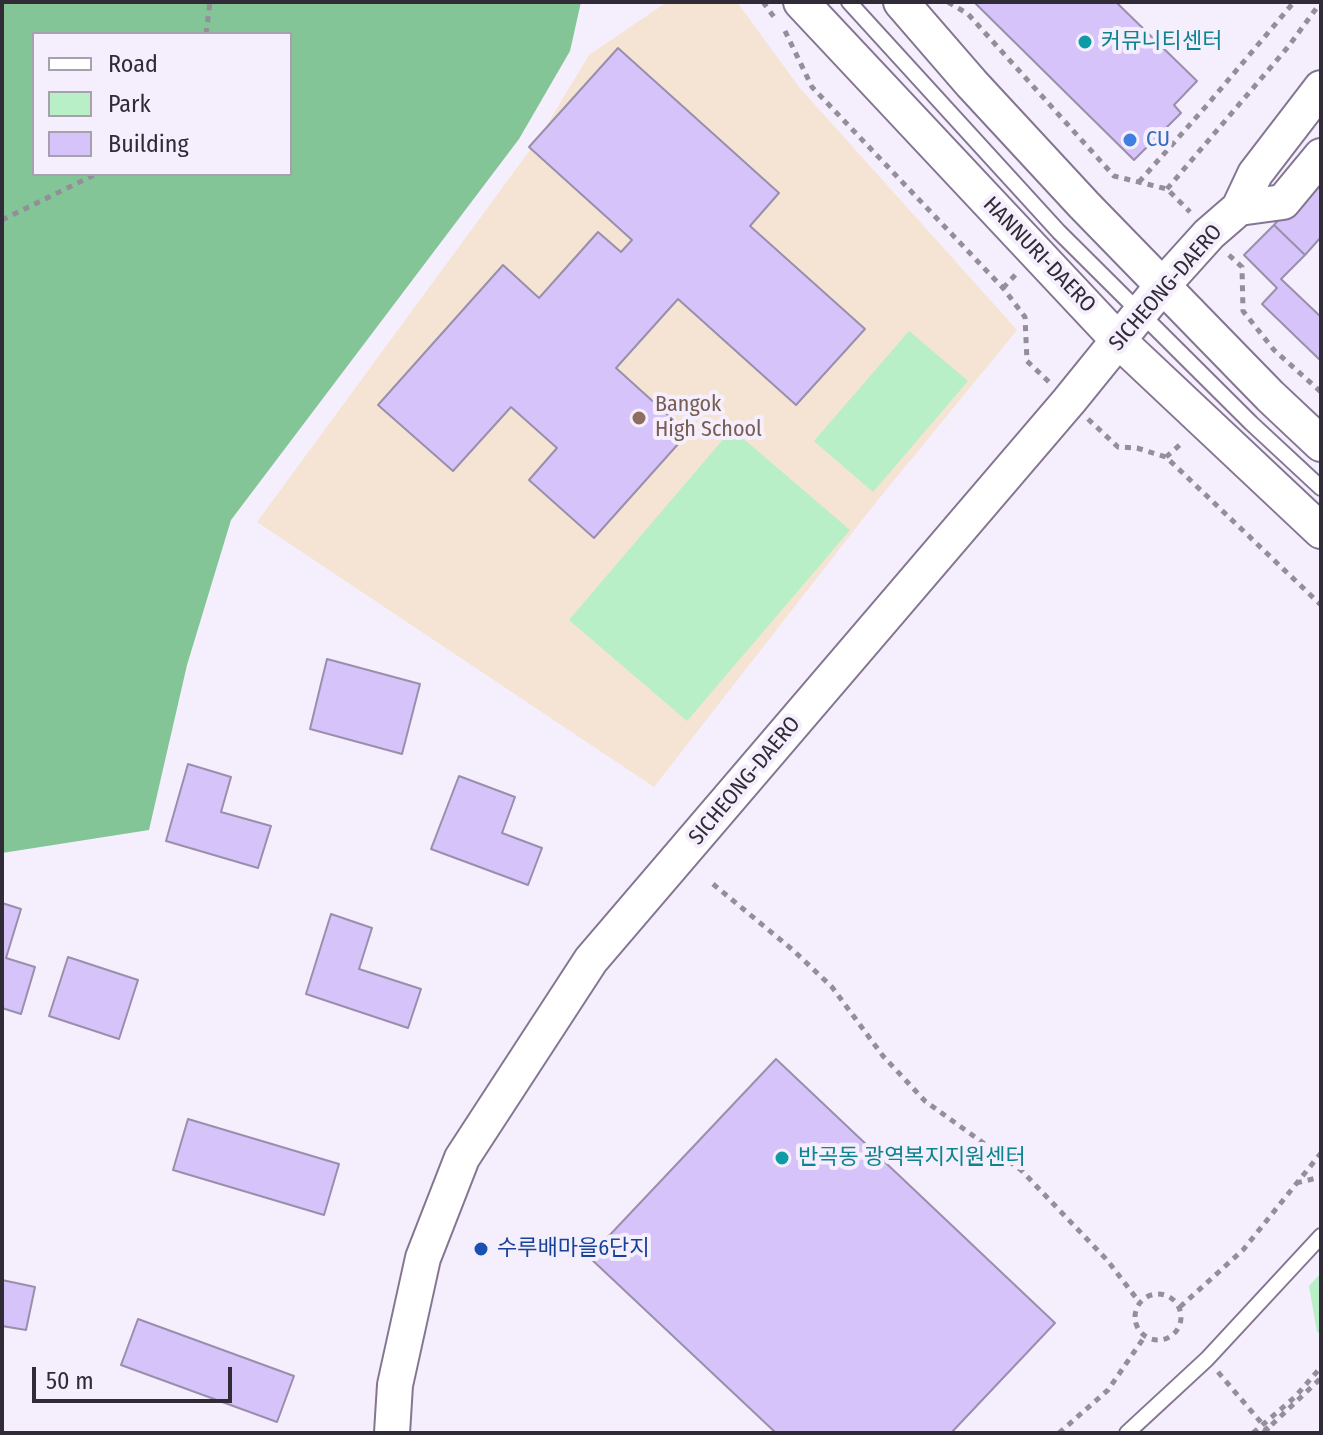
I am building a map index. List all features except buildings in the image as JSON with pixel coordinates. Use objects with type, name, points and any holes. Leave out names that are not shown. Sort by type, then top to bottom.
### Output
[{"type":"street","name":"HANNURI-DAERO","points":[[801,2],[1119,341],[1321,531]]},
{"type":"street","points":[[901,2],[972,84],[1270,396],[1321,444]]},
{"type":"street","name":"SICHEONG-DAERO","points":[[392,1433],[395,1385],[423,1258],[462,1158],[591,960],[1119,341],[1163,285],[1209,234],[1239,208],[1255,174],[1321,88]]},
{"type":"street","name":"SICHEONG-DAERO","points":[[1239,208],[1283,202],[1321,156]]},
{"type":"lane","points":[[849,2],[1059,232],[1251,423],[1321,488]]},
{"type":"lane","points":[[1127,1433],[1207,1359],[1321,1236]]},
{"type":"path","points":[[206,32],[210,2]]},
{"type":"path","points":[[763,2],[786,33],[812,87],[1003,288],[1025,317],[1027,361]]},
{"type":"path","points":[[948,2],[968,14],[1114,176],[1167,189],[1242,267],[1243,311],[1274,350],[1321,392]]},
{"type":"path","points":[[1139,182],[1294,2]]},
{"type":"path","points":[[1167,189],[1288,47],[1321,2]]},
{"type":"path","points":[[2,220],[92,176]]},
{"type":"path","points":[[1118,447],[1137,448],[1166,457],[1321,605]]},
{"type":"path","points":[[713,884],[832,987],[883,1056],[925,1101],[1021,1170],[1107,1260],[1140,1303]]},
{"type":"path","points":[[1180,1307],[1243,1250],[1321,1153]]},
{"type":"path","points":[[1295,1183],[1321,1177]]},
{"type":"path","points":[[1161,1293],[1180,1307],[1181,1322],[1173,1335],[1159,1340],[1140,1331],[1135,1317],[1146,1297],[1161,1293]]},
{"type":"path","points":[[1059,1433],[1108,1390],[1145,1336]]},
{"type":"path","points":[[1207,1359],[1266,1430]]},
{"type":"path","points":[[1266,1430],[1321,1367]]},
{"type":"path","points":[[1253,1433],[1266,1430],[1321,1378]]},
{"type":"shaded area","name":"Bangok High School","points":[[667,2],[737,2],[799,87],[1017,330],[873,506],[654,787],[257,522],[541,135],[589,55]]},
{"type":"green space","points":[[2,2],[581,2],[570,51],[519,139],[231,520],[187,665],[149,830],[2,853]]},
{"type":"green space","points":[[909,331],[968,381],[873,492],[814,441]]},
{"type":"green space","points":[[732,429],[850,530],[687,721],[569,620]]},
{"type":"green space","points":[[1321,1273],[1321,1334],[1317,1332],[1309,1286]]},
{"type":"place","name":"커뮤니티센터","points":[[1085,42]]},
{"type":"place","name":"CU","points":[[1130,140]]},
{"type":"place","name":"Bangok High School","points":[[639,418]]},
{"type":"place","name":"반곡동 광역복지지원센터","points":[[782,1158]]},
{"type":"place","name":"수루배마을6단지","points":[[481,1249]]}]
